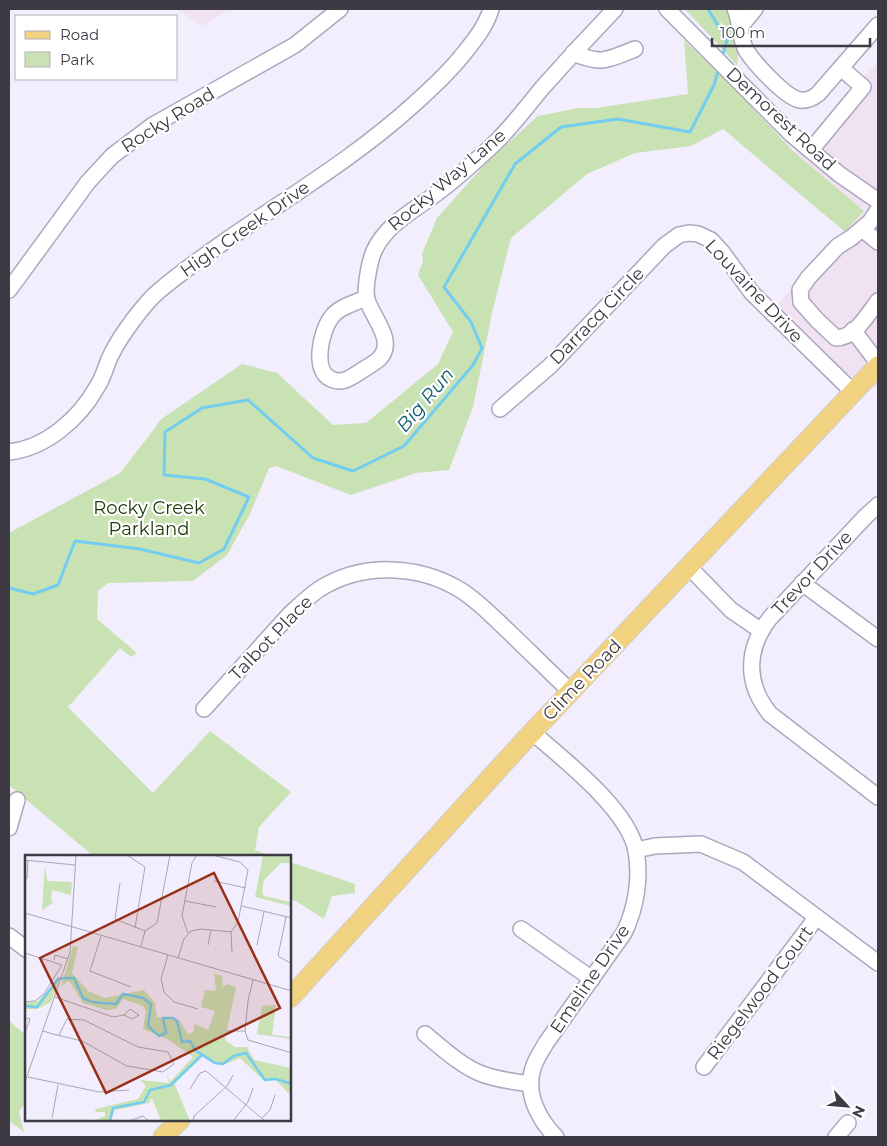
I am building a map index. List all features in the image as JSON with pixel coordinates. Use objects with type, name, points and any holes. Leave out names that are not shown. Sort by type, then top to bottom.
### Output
[{"type":"main road","name":"Clime Road","points":[[291,997],[532,732],[878,364]]},
{"type":"main road","points":[[164,1137],[179,1121]]},
{"type":"street","name":"Rocky Road","points":[[9,290],[88,182],[112,156],[153,125],[295,45],[340,9]]},
{"type":"street","name":"High Creek Drive","points":[[9,452],[40,443],[55,434],[74,418],[98,386],[106,364],[119,341],[158,292],[189,266],[385,131],[447,75],[483,28],[491,9]]},
{"type":"street","name":"Rocky Way Lane","points":[[366,298],[373,253],[382,236],[402,218],[439,192],[497,141],[573,53],[615,9]]},
{"type":"street","points":[[735,9],[746,50],[788,95],[802,101],[811,99],[818,94],[878,25]]},
{"type":"street","points":[[740,27],[755,9]]},
{"type":"street","name":"Demorest Road","points":[[672,13],[792,134],[840,174],[878,201]]},
{"type":"street","points":[[573,53],[596,61],[604,61],[635,49]]},
{"type":"street","points":[[811,150],[863,87],[841,68]]},
{"type":"street","points":[[878,210],[870,222],[838,246],[808,278],[800,290],[801,302],[816,320],[836,338],[842,338],[862,322],[878,300]]},
{"type":"street","points":[[862,229],[878,242]]},
{"type":"street","name":"Louvaine Drive","points":[[698,234],[717,246],[752,293],[853,392]]},
{"type":"street","name":"Darracq Circle","points":[[500,409],[550,366],[664,246],[679,235],[698,234]]},
{"type":"street","points":[[366,298],[382,332],[385,345],[381,357],[348,380],[338,382],[329,379],[322,372],[320,362],[324,331],[331,317],[345,307],[366,298]]},
{"type":"street","points":[[853,330],[878,364]]},
{"type":"street","name":"Trevor Drive","points":[[760,630],[864,516],[878,505]]},
{"type":"street","points":[[689,567],[731,610],[760,630],[754,645],[751,661],[752,678],[762,705],[788,730],[878,797]]},
{"type":"street","name":"Talbot Place","points":[[204,709],[304,600],[319,589],[339,579],[362,571],[408,570],[428,575],[462,591],[487,611],[571,692]]},
{"type":"street","points":[[802,583],[878,639]]},
{"type":"street","name":"Emeline Drive","points":[[531,1084],[531,1073],[539,1054],[617,946],[631,918],[636,900],[638,874],[636,850],[628,831],[602,795],[532,732]]},
{"type":"street","points":[[9,828],[17,800]]},
{"type":"street","points":[[636,850],[655,846],[701,844],[743,862],[878,963]]},
{"type":"street","name":"Riegelwood Court","points":[[704,1067],[816,918]]},
{"type":"street","points":[[521,929],[592,979]]},
{"type":"street","points":[[9,936],[25,948]]},
{"type":"street","points":[[425,1034],[465,1065],[481,1074],[517,1083],[531,1084],[532,1096],[539,1116],[556,1137]]},
{"type":"street","points":[[836,1137],[848,1122]]},
{"type":"shaded area","points":[[176,9],[229,9],[203,26]]},
{"type":"shaded area","points":[[878,62],[878,389],[846,374],[774,308],[864,211],[794,152]]},
{"type":"green space","points":[[685,9],[727,9],[739,46],[737,65]]},
{"type":"green space","name":"Rocky Creek Parkland","points":[[684,40],[730,84],[794,152],[864,211],[845,232],[723,129],[691,146],[635,153],[587,174],[511,238],[492,313],[473,407],[449,470],[416,473],[351,495],[276,466],[269,468],[250,514],[227,555],[193,581],[108,583],[98,591],[97,619],[137,653],[131,657],[120,648],[68,707],[153,793],[210,731],[291,792],[259,827],[255,850],[270,855],[92,855],[9,785],[9,533],[120,473],[160,420],[242,364],[277,373],[333,425],[366,423],[438,364],[453,332],[418,275],[423,261],[422,254],[437,218],[488,161],[538,116],[579,108],[596,108],[688,94]]},
{"type":"green space","points":[[291,862],[355,884],[355,893],[332,896],[324,919],[296,901],[291,900]]},
{"type":"green space","points":[[9,1021],[25,1034],[25,1103],[19,1112],[24,1132],[9,1121]]},
{"type":"waterway","name":"Big Run","points":[[708,9],[727,40],[722,57]]},
{"type":"waterway","name":"Big Run","points":[[9,588],[33,594],[58,585],[75,541],[140,549],[199,563],[224,549],[249,497],[205,479],[164,475],[165,432],[202,408],[248,400],[313,458],[353,471],[404,446],[473,365],[482,348],[471,322],[444,287],[515,164],[561,127],[618,119],[690,132],[714,85],[719,68]]}]
